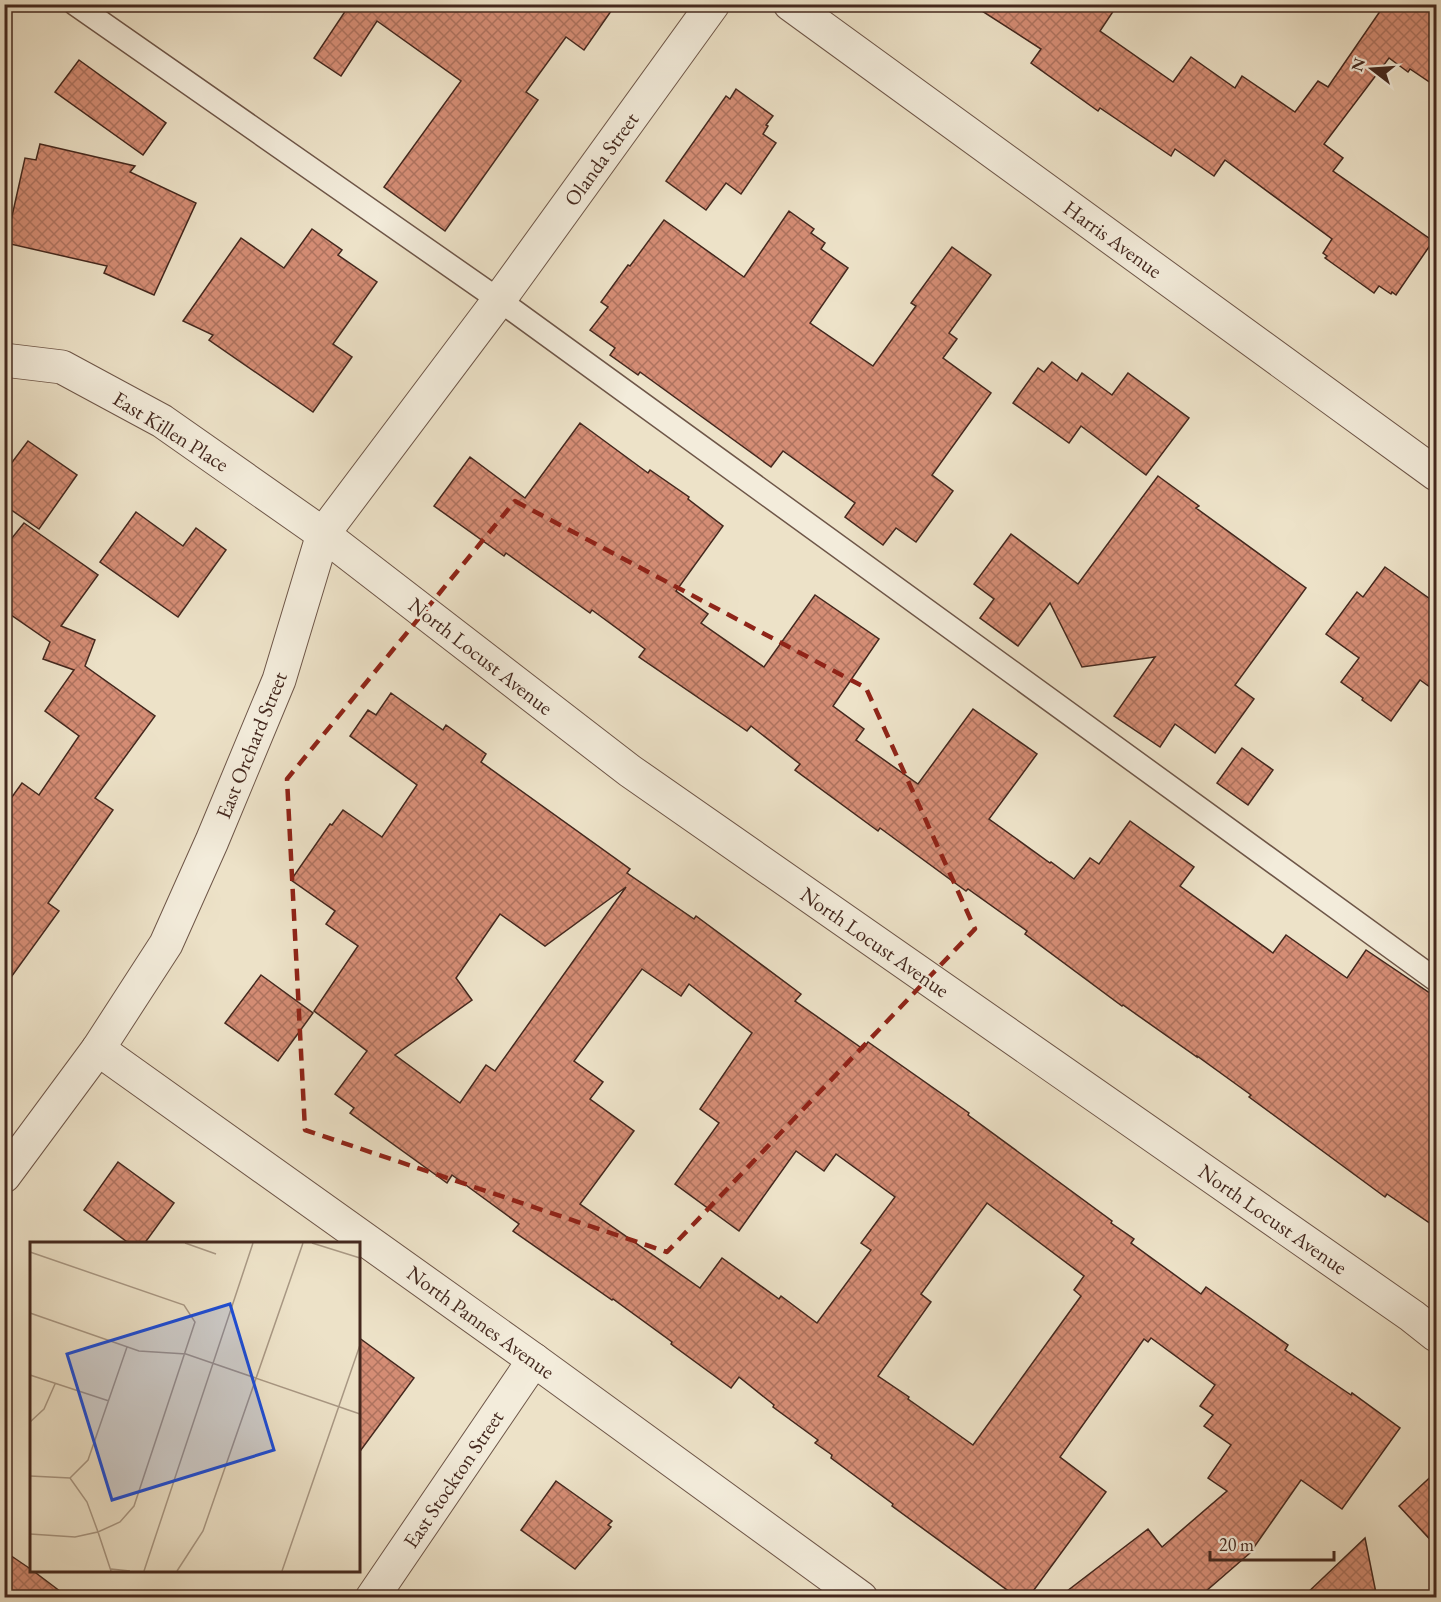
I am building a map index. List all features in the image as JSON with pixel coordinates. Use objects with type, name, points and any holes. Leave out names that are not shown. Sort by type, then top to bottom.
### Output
[{"type":"street","name":"Olanda Street","points":[[494,307],[713,4]]},
{"type":"street","name":"Harris Avenue","points":[[790,4],[1437,474]]},
{"type":"street","name":"East Orchard Street","points":[[4,1176],[98,1049],[166,944],[279,680],[323,534],[494,307]]},
{"type":"street","name":"East Killen Place","points":[[4,360],[62,367],[162,421],[323,534]]},
{"type":"street","name":"North Locust Avenue","points":[[323,534],[630,771],[1437,1335]]},
{"type":"street","name":"North Pannes Avenue","points":[[98,1049],[534,1360],[861,1598]]},
{"type":"street","name":"East Stockton Street","points":[[372,1598],[534,1360]]},
{"type":"lane","points":[[75,4],[494,307],[1437,980]]},
{"type":"highlighted area","points":[[515,501],[866,688],[975,929],[667,1252],[305,1130],[287,779]]},
{"type":"building","points":[[350,4],[616,4],[584,50],[566,37],[526,92],[538,100],[445,231],[384,187],[461,81],[377,21],[341,76],[314,58]]},
{"type":"building","points":[[971,4],[1118,4],[1100,31],[1173,82],[1191,57],[1235,88],[1242,76],[1295,112],[1318,81],[1328,87],[1385,4],[1419,4],[1437,17],[1437,87],[1410,69],[1408,72],[1389,58],[1324,144],[1343,158],[1333,171],[1433,241],[1396,295],[1379,286],[1374,293],[1325,258],[1327,256],[1323,253],[1332,239],[1225,160],[1214,176],[1175,149],[1171,156],[1100,108],[1098,111],[1031,63],[1041,49]]},
{"type":"building","points":[[79,60],[166,123],[143,155],[55,92]]},
{"type":"building","points":[[736,89],[773,116],[763,134],[776,143],[741,194],[726,183],[706,210],[666,181],[726,96],[730,99]]},
{"type":"building","points":[[40,144],[135,166],[130,172],[196,203],[154,295],[104,273],[107,266],[6,243],[25,158],[36,160]]},
{"type":"building","points":[[789,211],[814,229],[811,233],[825,243],[821,249],[848,268],[810,323],[873,366],[916,306],[911,303],[952,247],[991,275],[949,333],[957,339],[943,358],[991,393],[932,475],[953,491],[916,542],[896,528],[883,545],[845,517],[855,503],[783,451],[771,467],[640,372],[638,375],[610,355],[615,348],[590,330],[608,307],[601,302],[664,220],[744,277]]},
{"type":"building","points":[[312,229],[342,250],[338,255],[377,282],[333,344],[352,357],[313,412],[209,340],[213,335],[183,321],[241,238],[284,268]]},
{"type":"building","points":[[1052,362],[1077,381],[1082,373],[1112,395],[1128,373],[1189,418],[1146,475],[1081,426],[1069,443],[1013,403],[1038,368],[1044,372]]},
{"type":"building","points":[[580,423],[648,473],[650,470],[689,497],[688,499],[723,526],[676,591],[708,614],[701,623],[764,667],[815,595],[879,639],[833,706],[864,729],[856,740],[918,784],[973,709],[1037,754],[989,819],[1074,879],[1090,858],[1099,864],[1130,821],[1194,867],[1180,886],[1273,953],[1286,935],[1347,978],[1366,950],[1437,998],[1437,1228],[1387,1194],[1385,1197],[1249,1097],[1251,1095],[1122,1006],[1025,934],[1027,931],[968,889],[966,891],[880,828],[878,831],[795,770],[800,764],[751,726],[747,731],[639,657],[645,649],[592,610],[590,613],[506,553],[504,556],[434,506],[470,457],[525,498]]},
{"type":"building","points":[[28,441],[77,475],[39,529],[4,505],[4,473]]},
{"type":"building","points":[[1158,476],[1199,506],[1196,508],[1306,588],[1235,685],[1254,699],[1215,753],[1175,724],[1160,747],[1114,716],[1155,657],[1082,667],[1050,603],[1018,646],[980,618],[994,599],[974,584],[1011,534],[1078,584]]},
{"type":"building","points":[[136,512],[183,546],[196,528],[226,550],[178,617],[100,562]]},
{"type":"building","points":[[24,523],[98,575],[61,626],[95,640],[85,666],[155,716],[95,798],[113,810],[48,903],[59,911],[4,987],[4,808],[22,783],[39,795],[79,736],[45,711],[74,670],[43,659],[50,642],[4,610],[4,548]]},
{"type":"building","points":[[1385,567],[1437,604],[1437,692],[1420,680],[1391,721],[1341,682],[1359,658],[1326,634],[1357,592],[1363,597]]},
{"type":"building","points":[[391,693],[443,730],[446,725],[486,754],[481,762],[630,869],[627,873],[694,919],[696,916],[801,994],[795,1001],[863,1049],[868,1042],[969,1113],[968,1115],[1112,1221],[1111,1223],[1134,1239],[1131,1243],[1201,1294],[1206,1287],[1288,1345],[1285,1350],[1351,1395],[1352,1393],[1400,1428],[1342,1509],[1301,1480],[1250,1553],[1198,1598],[1058,1598],[1148,1529],[1162,1547],[1227,1491],[1208,1478],[1231,1445],[1204,1426],[1213,1415],[1200,1406],[1215,1385],[1151,1338],[1148,1342],[1144,1339],[1060,1457],[1106,1492],[1028,1598],[1018,1598],[892,1506],[893,1504],[831,1458],[832,1455],[815,1443],[818,1440],[773,1407],[774,1405],[739,1377],[731,1388],[613,1299],[513,1231],[519,1224],[452,1175],[447,1183],[350,1113],[354,1108],[335,1094],[367,1051],[314,1011],[358,946],[326,924],[335,911],[291,880],[330,824],[332,825],[343,810],[382,837],[417,785],[350,736],[368,710],[376,715]],"holes":[[[626,887],[495,1071],[486,1065],[460,1103],[395,1055],[472,1000],[456,978],[500,914],[545,946]],[[642,969],[681,996],[689,984],[752,1033],[700,1109],[719,1123],[675,1184],[739,1231],[796,1151],[824,1171],[836,1154],[895,1197],[861,1243],[871,1250],[817,1323],[781,1296],[779,1299],[722,1258],[700,1288],[580,1204],[634,1131],[590,1099],[603,1082],[574,1061]],[[987,1203],[1084,1276],[1074,1290],[1081,1296],[973,1445],[878,1376],[931,1302],[921,1294]]]},
{"type":"building","points":[[1242,748],[1273,770],[1248,805],[1217,783]]},
{"type":"building","points":[[261,975],[313,1013],[278,1061],[225,1023]]},
{"type":"building","points":[[118,1162],[174,1203],[145,1242],[127,1242],[84,1210]]},
{"type":"building","points":[[360,1338],[414,1378],[360,1451]]},
{"type":"building","points":[[1437,1471],[1437,1547],[1399,1506]]},
{"type":"building","points":[[556,1481],[612,1521],[608,1525],[611,1527],[575,1569],[521,1530]]},
{"type":"building","points":[[1365,1538],[1377,1598],[1302,1598]]},
{"type":"building","points":[[4,1551],[69,1598],[4,1598]]}]
